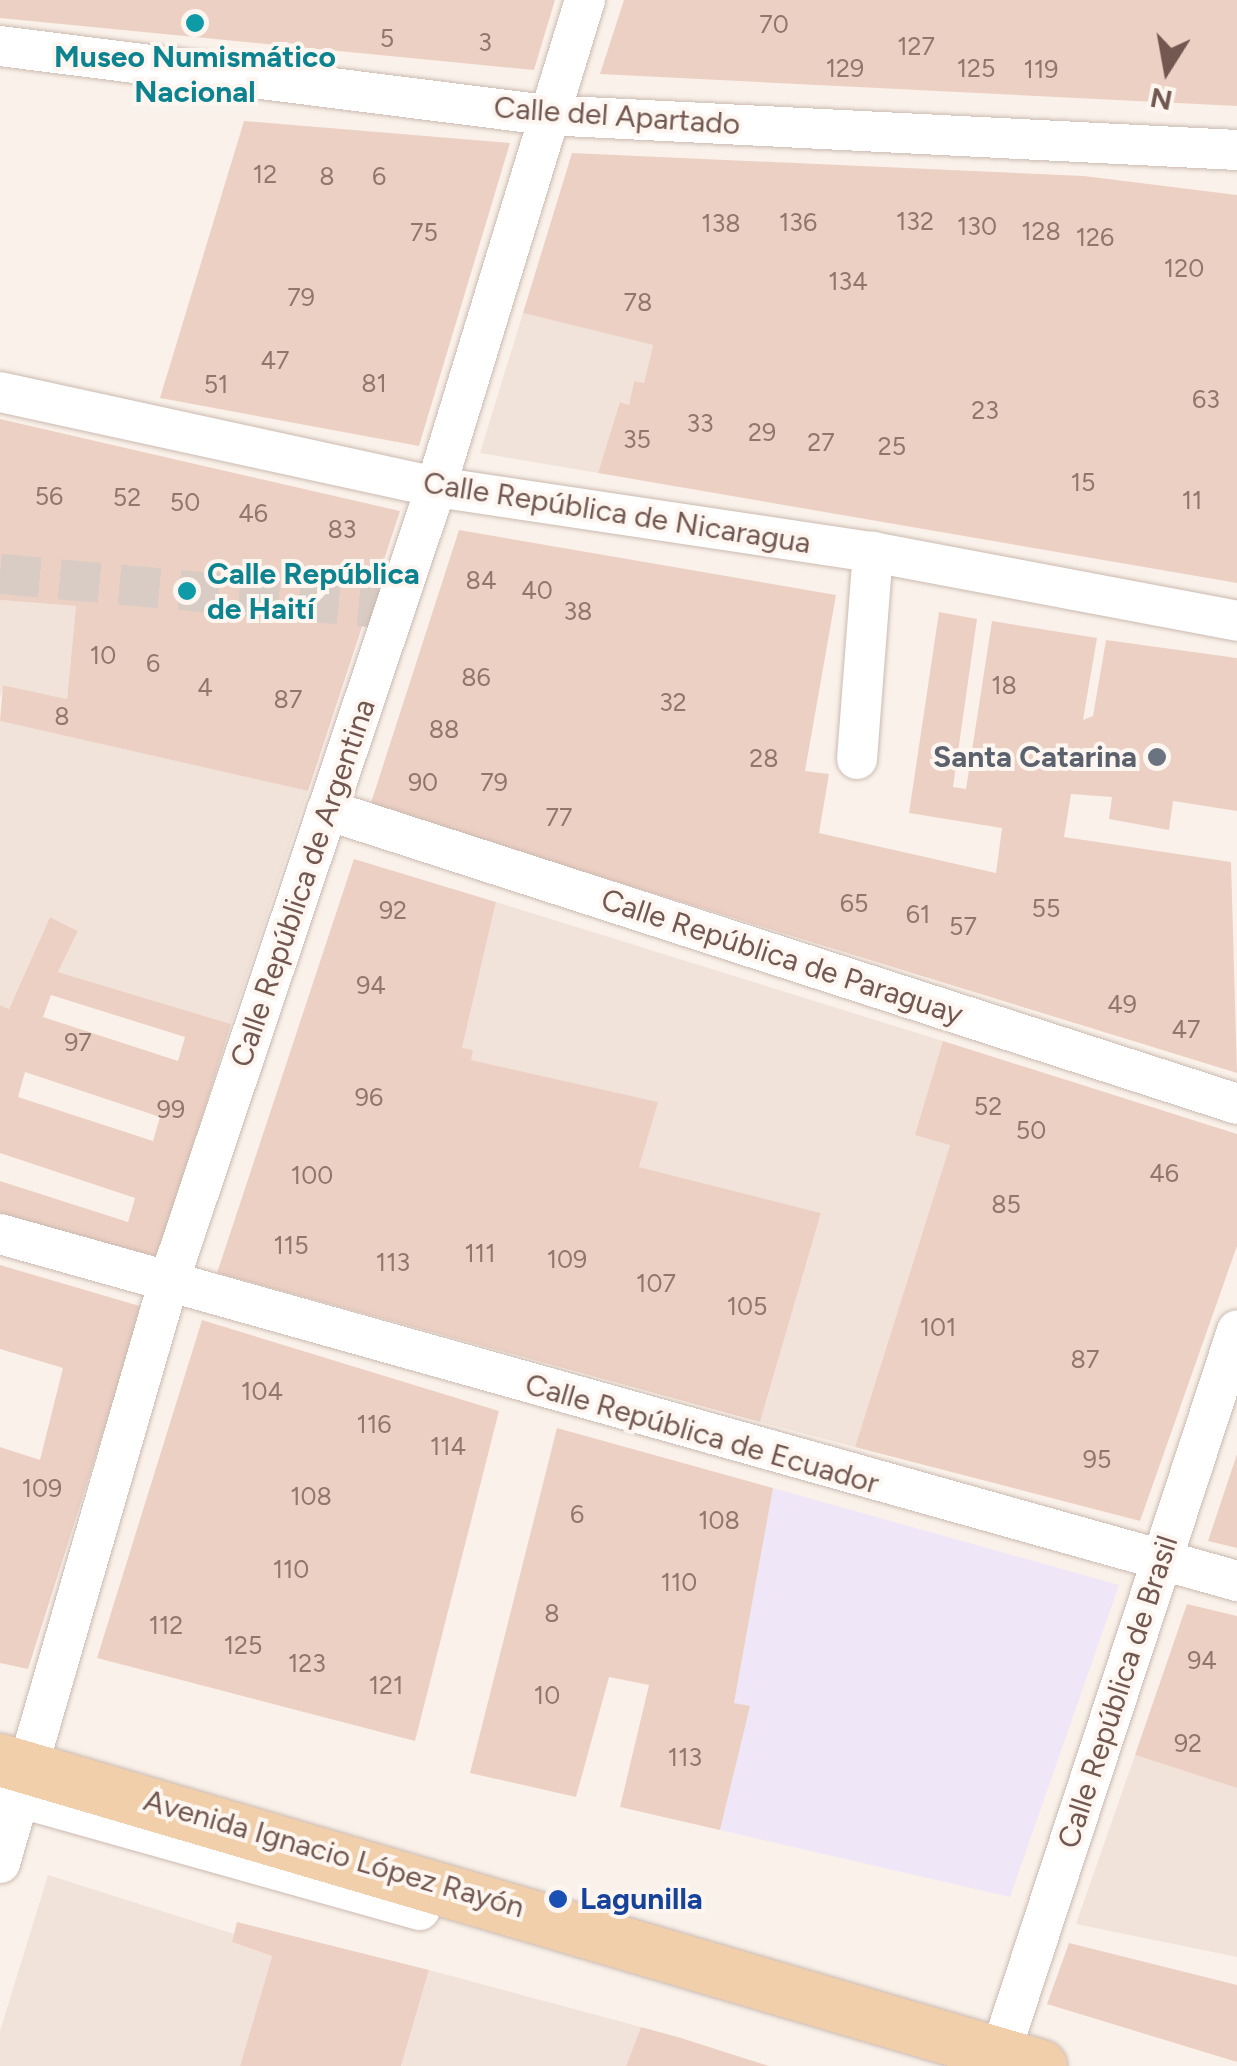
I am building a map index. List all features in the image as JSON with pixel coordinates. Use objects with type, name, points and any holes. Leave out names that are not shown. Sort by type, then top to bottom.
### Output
[{"type":"main road","name":"Avenida Ignacio López Rayón","points":[[12,1779],[1000,2063]]},
{"type":"street","name":"Calle República de Argentina","points":[[0,1863],[12,1779],[168,1284],[436,487],[546,115],[586,0]]},
{"type":"street","name":"Calle del Apartado","points":[[0,46],[546,115],[1237,150]]},
{"type":"street","name":"Calle República de Nicaragua","points":[[0,392],[436,487],[873,552],[1237,622]]},
{"type":"street","points":[[857,759],[873,552]]},
{"type":"street","name":"Calle República de Paraguay","points":[[327,810],[1237,1104]]},
{"type":"street","name":"Calle República de Ecuador","points":[[0,1234],[1160,1563],[1237,1581]]},
{"type":"street","name":"Calle República de Brasil","points":[[1000,2063],[1160,1563],[1233,1356]]},
{"type":"shaded area","points":[[523,313],[653,345],[644,383],[634,381],[629,405],[621,402],[598,473],[480,453]]},
{"type":"shaded area","points":[[0,600],[76,606],[67,699],[4,685],[0,698]]},
{"type":"shaded area","points":[[0,721],[308,791],[231,1024],[58,972],[78,931],[50,917],[9,1009],[0,1005]]},
{"type":"shaded area","points":[[496,902],[943,1041],[950,1145],[855,1447],[760,1422],[821,1213],[639,1167],[657,1102],[471,1060],[462,1048]]},
{"type":"shaded area","points":[[773,1488],[1119,1585],[1010,1897],[720,1830],[749,1706],[734,1703]]},
{"type":"shaded area","points":[[1135,1755],[1237,1788],[1237,1957],[1076,1924]]},
{"type":"shaded area","points":[[48,1875],[234,1934],[232,1942],[272,1956],[240,2066],[0,2066],[0,2031]]},
{"type":"shaded area","points":[[429,1970],[641,2027],[626,2066],[401,2066]]},
{"type":"building","points":[[0,0],[555,0],[534,70],[0,18]]},
{"type":"building","points":[[624,0],[1237,0],[1237,106],[600,74]]},
{"type":"building","points":[[244,121],[510,143],[419,446],[160,398]]},
{"type":"building","points":[[572,153],[1084,176],[1237,195],[1237,583],[598,473],[620,402],[629,405],[634,381],[644,383],[653,345],[523,313]]},
{"type":"building","points":[[0,419],[400,511],[308,791],[0,721],[3,685],[67,699],[76,606],[0,600]]},
{"type":"building","points":[[459,530],[836,595],[805,771],[829,774],[819,833],[996,873],[1002,828],[909,813],[939,612],[977,619],[953,787],[966,789],[992,621],[1097,638],[1083,720],[1093,716],[1106,640],[1237,658],[1237,811],[1173,801],[1169,830],[1109,819],[1112,797],[1071,794],[1064,837],[1231,862],[1237,1073],[370,806]]},
{"type":"building","points":[[354,859],[496,902],[462,1048],[473,1050],[471,1060],[658,1102],[639,1167],[821,1213],[760,1422],[217,1273]]},
{"type":"building","points":[[50,917],[78,931],[58,972],[231,1024],[157,1262],[0,1215],[0,1181],[128,1222],[135,1198],[0,1153],[0,1005],[9,1009]],"holes":[[[51,995],[185,1037],[178,1061],[43,1017]],[[25,1072],[160,1117],[153,1141],[18,1097]]]},
{"type":"building","points":[[943,1041],[1237,1134],[1237,1246],[1140,1521],[855,1447],[950,1145],[915,1135]]},
{"type":"building","points":[[0,1265],[143,1307],[28,1669],[0,1663],[0,1447],[40,1460],[63,1368],[0,1349]]},
{"type":"building","points":[[202,1320],[499,1411],[415,1741],[97,1658]]},
{"type":"building","points":[[557,1428],[773,1488],[734,1703],[750,1706],[720,1830],[620,1807],[649,1685],[609,1677],[576,1797],[470,1773]]},
{"type":"building","points":[[1237,1454],[1237,1548],[1208,1541]]},
{"type":"building","points":[[1187,1604],[1237,1616],[1237,1788],[1135,1755]]},
{"type":"building","points":[[237,1922],[429,1970],[401,2066],[240,2066],[272,1956],[232,1942]]},
{"type":"building","points":[[1069,1943],[1237,1985],[1237,2062],[1047,2004]]},
{"type":"building","points":[[641,2027],[681,2038],[769,2066],[626,2066]]},
{"type":"tunnel","points":[[0,574],[395,609]]},
{"type":"place","name":"Museo Numismático Nacional","points":[[195,23]]},
{"type":"place","name":"Calle República de Haití","points":[[187,591]]},
{"type":"place","name":"Santa Catarina","points":[[1157,757]]},
{"type":"place","name":"Lagunilla","points":[[558,1899]]}]
